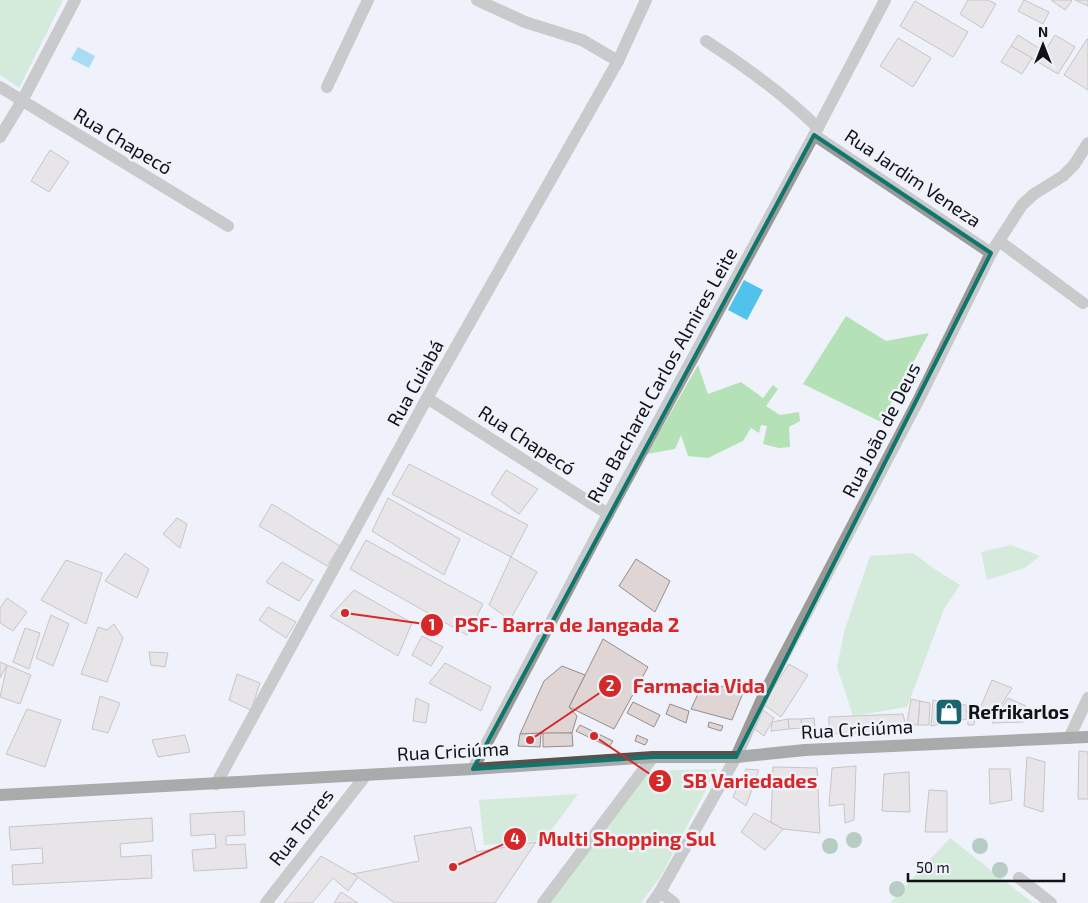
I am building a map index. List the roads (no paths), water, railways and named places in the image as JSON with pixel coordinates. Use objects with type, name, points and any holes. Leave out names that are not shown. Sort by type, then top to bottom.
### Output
[{"type":"main road","name":"Rua Criciúma","points":[[0,795],[216,784],[653,757],[736,756],[805,750],[1088,737]]},
{"type":"street","points":[[0,137],[22,101],[75,0]]},
{"type":"street","points":[[327,87],[368,0]]},
{"type":"street","points":[[477,0],[524,22],[582,40],[618,61]]},
{"type":"street","name":"Rua Cuiabá","points":[[216,784],[427,398],[618,61],[646,0]]},
{"type":"street","name":"Rua Bacharel Carlos Almires Leite","points":[[473,769],[608,514],[816,132],[885,0]]},
{"type":"street","name":"Rua Jardim Veneza","points":[[706,41],[797,106],[816,132],[991,252]]},
{"type":"street","name":"Rua Chapecó","points":[[0,87],[228,226]]},
{"type":"street","name":"Rua João de Deus","points":[[652,903],[736,756],[766,690],[919,399],[991,252],[1022,205],[1034,194],[1069,170],[1088,143]]},
{"type":"street","name":"Rua Jardim Veneza","points":[[999,241],[1083,303]]},
{"type":"street","name":"Rua Chapecó","points":[[427,398],[608,514]]},
{"type":"street","points":[[1069,738],[1088,698]]},
{"type":"street","points":[[543,903],[653,757]]},
{"type":"street","name":"Rua Torres","points":[[266,903],[366,775]]},
{"type":"street","points":[[1019,878],[1051,903]]},
{"type":"street","points":[[660,892],[674,903]]},
{"type":"water","points":[[78,47],[95,56],[89,68],[71,59]]},
{"type":"water","points":[[744,280],[763,290],[747,320],[728,310]]},
{"type":"place","name":"PSF- Barra de Jangada 2","points":[[345,613]]},
{"type":"place","name":"Refrikarlos","points":[[949,712]]},
{"type":"place","name":"SB Variedades","points":[[594,736]]},
{"type":"place","name":"Farmacia Vida","points":[[530,740]]},
{"type":"place","name":"Multi Shopping Sul","points":[[453,867]]}]
